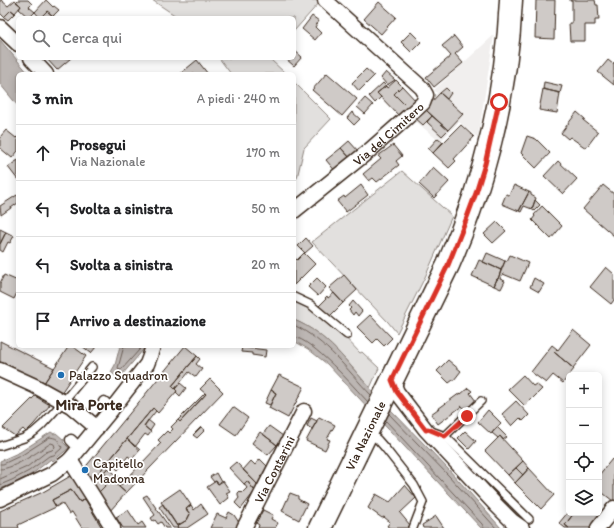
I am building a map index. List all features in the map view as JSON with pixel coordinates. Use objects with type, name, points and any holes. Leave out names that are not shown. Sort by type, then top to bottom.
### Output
[{"type":"main road","name":"Via Nazionale","points":[[320,528],[448,265],[476,193],[485,164],[499,102],[506,57],[510,0]]},
{"type":"street","name":"Via del Cimitero","points":[[296,209],[370,150],[423,103],[425,98],[425,93],[422,88],[325,0]]},
{"type":"street","points":[[0,27],[16,42]]},
{"type":"street","points":[[33,60],[44,72]]},
{"type":"street","points":[[0,499],[52,474],[70,460],[147,364],[152,348]]},
{"type":"street","points":[[0,370],[35,386],[71,406],[97,428]]},
{"type":"street","points":[[390,386],[397,392],[426,430],[496,505],[512,521],[525,524]]},
{"type":"street","name":"Via Contarini","points":[[244,528],[304,411]]},
{"type":"street","points":[[70,460],[113,528]]},
{"type":"street","points":[[598,528],[614,508]]},
{"type":"lane","points":[[296,298],[311,305],[347,335]]},
{"type":"lane","points":[[0,446],[24,438],[34,432],[63,402],[92,367]]},
{"type":"lane","points":[[445,436],[481,402]]},
{"type":"lane","points":[[426,430],[428,429],[445,436],[525,524]]},
{"type":"lane","points":[[368,430],[382,444],[414,485],[423,502],[413,528]]},
{"type":"shaded area","points":[[152,0],[318,0],[320,2],[296,29],[296,16],[176,16]]},
{"type":"shaded area","points":[[494,35],[478,138],[459,122],[440,142],[412,118],[437,93],[434,90]]},
{"type":"shaded area","points":[[220,60],[271,60],[284,72],[230,72]]},
{"type":"shaded area","points":[[296,84],[331,119],[304,148],[296,179]]},
{"type":"shaded area","points":[[402,171],[452,216],[426,275],[397,333],[312,242]]},
{"type":"shaded area","points":[[296,302],[302,303],[329,322],[360,353],[362,352],[379,368],[370,388],[336,350],[306,326],[296,321]]},
{"type":"water","points":[[0,40],[27,72],[16,72],[16,104],[0,84]]},
{"type":"water","points":[[296,321],[317,333],[345,359],[370,388],[455,476],[501,528],[481,528],[327,364],[308,349],[296,342]]},
{"type":"water","points":[[119,348],[144,348],[118,378],[111,372],[115,365]]},
{"type":"water","points":[[51,432],[54,434],[56,433],[64,440],[63,442],[69,448],[53,461],[51,459],[32,474],[0,489],[0,461],[20,452]]},
{"type":"building","points":[[0,0],[8,6],[15,0],[21,6],[15,13],[11,10],[4,17],[0,13]]},
{"type":"building","points":[[18,0],[28,0],[32,4],[29,7],[35,12],[31,16],[27,16],[19,9],[21,6],[16,2]]},
{"type":"building","points":[[46,0],[53,7],[54,6],[59,10],[53,16],[47,11],[42,16],[38,16],[35,12]]},
{"type":"building","points":[[536,0],[555,0],[554,39],[535,38]]},
{"type":"building","points":[[570,0],[595,0],[596,5],[598,5],[599,20],[595,20],[595,25],[585,25],[585,41],[570,41],[569,23],[572,23],[572,1]]},
{"type":"building","points":[[379,2],[396,17],[381,34],[364,19]]},
{"type":"building","points":[[11,10],[15,13],[8,20],[4,17]]},
{"type":"building","points":[[47,11],[53,16],[42,16]]},
{"type":"building","points":[[312,16],[319,21],[315,27],[321,33],[315,40],[302,29]]},
{"type":"building","points":[[411,32],[421,42],[411,52],[401,42]]},
{"type":"building","points":[[454,36],[463,47],[455,54],[463,63],[434,87],[426,77],[451,56],[442,46]]},
{"type":"building","points":[[296,52],[302,57],[294,66],[287,60],[296,60]]},
{"type":"building","points":[[48,60],[69,60],[57,70]]},
{"type":"building","points":[[197,60],[206,72],[182,72]]},
{"type":"building","points":[[608,60],[613,64],[614,62],[614,85],[598,72]]},
{"type":"building","points":[[366,69],[374,76],[359,91],[352,83]]},
{"type":"building","points":[[386,72],[395,80],[387,85],[381,78]]},
{"type":"building","points":[[327,73],[357,99],[342,116],[312,90]]},
{"type":"building","points":[[396,80],[402,86],[394,94],[409,109],[400,117],[377,93],[386,86],[387,88]]},
{"type":"building","points":[[544,82],[562,86],[560,93],[543,89]]},
{"type":"building","points":[[383,83],[386,86],[377,93],[381,97],[375,103],[369,96]]},
{"type":"building","points":[[402,86],[417,102],[409,109],[394,94]]},
{"type":"building","points":[[446,88],[451,93],[447,99],[440,93]]},
{"type":"building","points":[[543,89],[560,93],[557,113],[539,110]]},
{"type":"building","points":[[440,93],[463,114],[448,130],[425,109]]},
{"type":"building","points":[[365,98],[373,105],[365,114],[357,107]]},
{"type":"building","points":[[423,107],[432,116],[423,125],[414,117]]},
{"type":"building","points":[[352,112],[360,119],[354,125],[347,118]]},
{"type":"building","points":[[577,112],[585,119],[583,120],[598,132],[586,148],[570,137],[568,139],[561,133]]},
{"type":"building","points":[[432,116],[448,130],[442,136],[427,122]]},
{"type":"building","points":[[461,125],[474,137],[454,159],[456,161],[449,168],[433,153]]},
{"type":"building","points":[[6,130],[16,138],[16,153],[12,158],[0,148],[0,137]]},
{"type":"building","points":[[527,136],[536,139],[550,153],[536,168],[521,153]]},
{"type":"building","points":[[438,138],[443,142],[433,153],[428,149]]},
{"type":"building","points":[[349,141],[359,152],[351,159],[341,148]]},
{"type":"building","points":[[393,145],[402,156],[396,161],[399,165],[377,182],[373,178],[369,181],[363,174],[381,159],[378,156]]},
{"type":"building","points":[[341,148],[351,159],[336,172],[326,160]]},
{"type":"building","points":[[16,161],[16,177],[8,167]]},
{"type":"building","points":[[558,161],[577,179],[563,194],[544,176]]},
{"type":"building","points":[[433,167],[449,182],[434,198],[419,184]]},
{"type":"building","points":[[361,185],[368,195],[346,212],[337,201],[344,196],[345,198]]},
{"type":"building","points":[[514,185],[529,192],[519,211],[502,204],[506,194],[509,195]]},
{"type":"building","points":[[603,185],[614,194],[614,236],[583,209]]},
{"type":"building","points":[[529,192],[536,198],[532,209],[524,206],[521,212],[519,211]]},
{"type":"building","points":[[16,196],[16,204],[1,215],[0,206]]},
{"type":"building","points":[[535,200],[540,205],[534,211],[530,208],[532,209]]},
{"type":"building","points":[[542,206],[562,226],[551,239],[532,220],[535,216],[534,215]]},
{"type":"building","points":[[497,222],[506,231],[493,243],[484,234]]},
{"type":"building","points":[[0,229],[6,232],[0,244]]},
{"type":"building","points":[[6,232],[14,236],[10,243],[8,242],[3,252],[0,250],[0,244]]},
{"type":"building","points":[[306,238],[313,246],[305,253],[298,246]]},
{"type":"building","points":[[304,253],[315,264],[296,283],[296,259],[297,260]]},
{"type":"building","points":[[487,253],[505,261],[501,270],[483,262]]},
{"type":"building","points":[[510,255],[528,263],[520,281],[503,274],[500,279],[505,281],[501,289],[494,286],[505,261],[507,261]]},
{"type":"building","points":[[479,260],[501,270],[494,286],[472,276]]},
{"type":"building","points":[[606,267],[614,274],[614,300],[611,304],[590,287]]},
{"type":"building","points":[[4,275],[16,280],[16,295],[14,299],[0,292],[0,283]]},
{"type":"building","points":[[344,275],[357,290],[343,303],[329,288]]},
{"type":"building","points":[[317,278],[326,287],[318,296],[308,287]]},
{"type":"building","points":[[534,278],[544,284],[539,292],[530,287]]},
{"type":"building","points":[[334,293],[343,303],[329,317],[319,306],[327,296],[328,298]]},
{"type":"building","points":[[353,301],[362,311],[358,316],[355,312],[353,315],[349,310],[351,308],[349,306]]},
{"type":"building","points":[[370,315],[392,338],[384,346],[377,339],[373,343],[357,327]]},
{"type":"building","points":[[573,330],[591,345],[573,368],[554,352],[557,349],[558,350]]},
{"type":"building","points":[[0,341],[54,368],[44,383],[0,362]]},
{"type":"building","points":[[552,345],[557,349],[554,352],[574,369],[572,372],[566,372],[566,379],[563,383],[553,375],[546,383],[531,372]]},
{"type":"building","name":"Palazzo Squadron","points":[[68,348],[75,348],[86,356],[61,393],[44,383]]},
{"type":"building","points":[[85,348],[95,348],[91,353]]},
{"type":"building","points":[[183,348],[187,348],[197,356],[172,386],[177,391],[158,413],[153,408],[91,482],[83,470]]},
{"type":"building","points":[[242,348],[266,350],[265,357],[252,355],[252,353],[241,352]]},
{"type":"building","points":[[197,356],[200,359],[196,364],[202,369],[196,377],[189,372],[175,389],[172,386]]},
{"type":"building","points":[[448,360],[461,371],[454,380],[449,383],[437,371]]},
{"type":"building","points":[[279,375],[304,387],[288,418],[269,408],[276,393],[271,390]]},
{"type":"building","points":[[523,375],[533,386],[536,384],[542,389],[525,406],[508,389]]},
{"type":"building","points":[[210,379],[223,392],[126,493],[119,487],[161,443],[158,440],[167,431],[169,433],[173,429],[171,427],[178,420],[180,422],[206,394],[200,389]]},
{"type":"building","points":[[180,383],[186,388],[180,396],[175,389]]},
{"type":"building","points":[[468,388],[472,391],[470,393],[476,401],[465,410],[462,406],[438,424],[431,414]]},
{"type":"building","points":[[271,390],[276,393],[270,405],[265,403]]},
{"type":"building","points":[[205,393],[206,394],[180,422],[178,420]]},
{"type":"building","points":[[35,396],[50,405],[26,432],[23,429],[15,436],[3,428]]},
{"type":"building","points":[[516,401],[529,415],[523,421],[520,418],[512,426],[502,414]]},
{"type":"building","points":[[233,407],[248,418],[236,435],[220,424]]},
{"type":"building","points":[[153,408],[156,411],[144,426],[151,432],[148,436],[145,434],[135,447],[127,439]]},
{"type":"building","points":[[488,410],[501,423],[491,434],[478,422]]},
{"type":"building","points":[[319,417],[335,425],[327,439],[330,440],[325,450],[306,441]]},
{"type":"building","points":[[311,418],[317,421],[312,429],[307,426]]},
{"type":"building","points":[[148,420],[154,425],[150,431],[144,426]]},
{"type":"building","points":[[269,426],[283,436],[277,445],[263,434]]},
{"type":"building","points":[[201,427],[205,430],[197,438],[193,435]]},
{"type":"building","points":[[497,427],[507,437],[503,440],[500,436],[498,438],[492,433]]},
{"type":"building","points":[[465,431],[476,441],[469,449],[458,438]]},
{"type":"building","points":[[260,432],[277,445],[268,455],[252,443]]},
{"type":"building","points":[[500,436],[523,461],[508,475],[485,451]]},
{"type":"building","points":[[127,439],[140,450],[132,459],[128,456],[118,470],[111,464],[104,472],[111,480],[98,493],[91,482]]},
{"type":"building","points":[[260,459],[268,467],[263,473],[266,477],[260,487],[243,470],[251,461],[255,465]]},
{"type":"building","points":[[612,459],[614,461],[613,501],[602,492],[602,471]]},
{"type":"building","points":[[523,461],[529,468],[523,475],[516,468]]},
{"type":"building","points":[[236,462],[260,487],[255,491],[247,481],[244,484],[229,468]]},
{"type":"building","points":[[108,468],[120,478],[115,483],[104,472]]},
{"type":"building","points":[[516,468],[523,475],[515,483],[508,475]]},
{"type":"building","points":[[529,468],[554,495],[541,509],[515,483]]},
{"type":"building","points":[[216,473],[221,482],[218,484],[210,477]]},
{"type":"building","points":[[74,474],[87,497],[85,499],[80,502],[71,490],[52,500],[56,507],[18,525],[19,528],[0,528],[0,511],[43,492]]},
{"type":"building","points":[[111,480],[126,493],[109,512],[98,493]]},
{"type":"building","points":[[216,481],[218,484],[223,481],[230,491],[226,493],[229,498],[220,505],[207,487]]},
{"type":"building","points":[[247,481],[255,491],[241,509],[235,503],[239,498],[238,493],[240,491],[242,493],[247,488],[244,484]]},
{"type":"building","points":[[405,485],[416,498],[400,513],[410,525],[407,528],[390,528],[387,526],[390,522],[368,508],[376,494],[390,502]]},
{"type":"building","points":[[180,489],[191,505],[186,509],[190,514],[187,520],[177,526],[161,502]]},
{"type":"building","points":[[71,490],[80,502],[85,499],[102,528],[82,528],[72,512],[69,514],[62,503],[56,507],[52,500]]},
{"type":"building","points":[[290,493],[298,496],[298,499],[307,504],[299,520],[282,511]]},
{"type":"building","points":[[147,495],[170,528],[165,528],[161,522],[158,524],[155,520],[153,521],[151,518],[155,515],[143,497]]},
{"type":"building","points":[[163,504],[178,527],[177,528],[173,528],[159,507]]},
{"type":"building","points":[[201,504],[208,514],[187,528],[177,528],[177,526],[187,520],[190,514],[186,509],[191,505],[194,510]]},
{"type":"building","points":[[128,510],[138,525],[142,522],[146,528],[123,528],[116,517]]},
{"type":"building","points":[[263,510],[273,515],[271,519],[278,523],[275,528],[258,528],[259,525],[256,523]]},
{"type":"building","points":[[229,512],[234,515],[240,524],[238,528],[210,528],[217,514],[226,518]]},
{"type":"building","points":[[566,515],[566,516],[572,516],[565,525],[569,528],[565,528],[559,523]]},
{"type":"building","points":[[436,516],[444,528],[423,528],[422,525]]},
{"type":"building","points":[[572,516],[599,516],[590,528],[569,528],[565,525]]},
{"type":"place","name":"Palazzo Squadron","points":[[61,375]]},
{"type":"place","name":"Capitello Madonna","points":[[85,470]]},
{"type":"district","name":"Mira Porte","points":[[89,405]]},
{"type":"route","points":[[467,416],[445,436],[428,429],[426,430],[397,392],[392,380],[457,245],[485,164],[499,102]]}]
